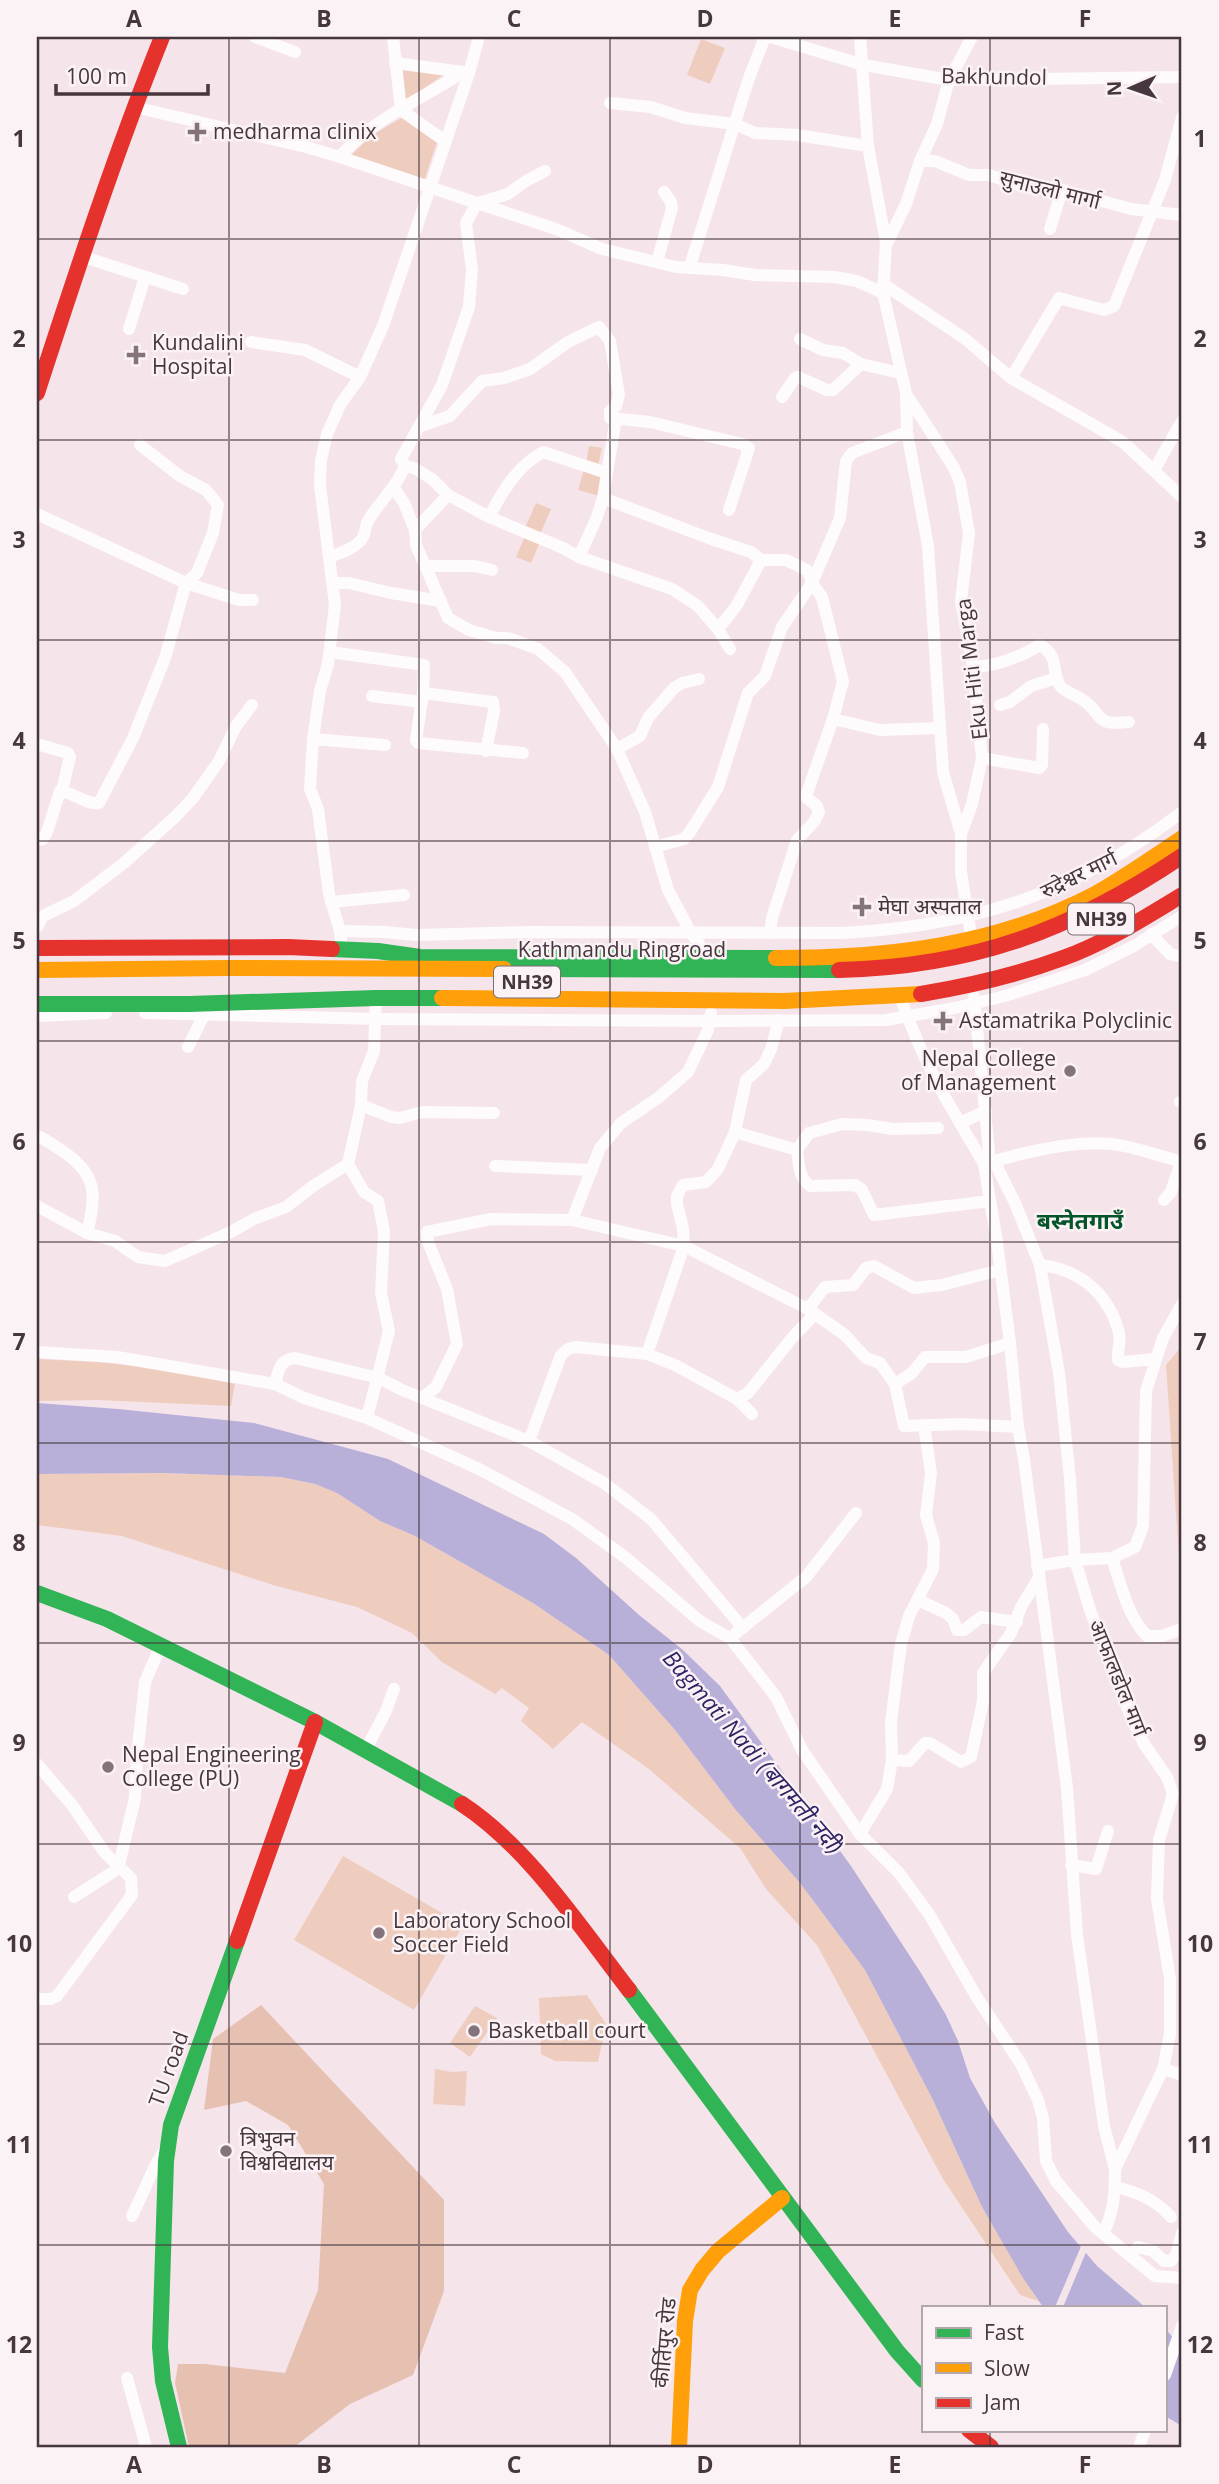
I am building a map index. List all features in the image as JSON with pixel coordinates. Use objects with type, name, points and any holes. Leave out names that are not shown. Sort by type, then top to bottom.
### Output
[{"type":"main road","points":[[37,393],[81,256],[162,37]]},
{"type":"main road","points":[[37,948],[288,947],[378,951],[419,957],[879,956],[972,942],[1034,922],[1083,901],[1158,856],[1182,838]]},
{"type":"main road","name":"Kathmandu Ringroad","points":[[37,970],[134,968],[812,971],[906,966],[984,952],[1071,922],[1111,902],[1182,856]]},
{"type":"main road","name":"Kathmandu Ringroad","points":[[37,982],[378,980],[808,983],[892,979],[986,963],[1052,942],[1106,917],[1182,871]]},
{"type":"main road","points":[[37,1004],[189,1004],[376,998],[784,1001],[900,996],[971,986],[1064,958],[1119,932],[1182,895]]},
{"type":"main road","points":[[37,1593],[107,1619],[315,1722],[458,1801],[487,1820],[515,1847],[668,2039],[782,2198],[897,2351],[922,2379]]},
{"type":"main road","name":"TU road","points":[[178,2447],[163,2381],[160,2347],[166,2161],[171,2125],[315,1722]]},
{"type":"main road","name":"कीर्तिपुर रोड","points":[[679,2447],[685,2321],[691,2290],[702,2270],[718,2251],[782,2198]]},
{"type":"main road","points":[[971,2432],[991,2447]]},
{"type":"street","points":[[255,37],[295,52]]},
{"type":"street","points":[[393,37],[401,110],[445,141]]},
{"type":"street","points":[[342,950],[340,930],[331,902],[318,809],[310,789],[313,739],[320,691],[330,652],[335,605],[320,485],[321,460],[327,434],[340,405],[360,377],[383,326],[479,37]]},
{"type":"street","points":[[690,266],[748,78],[767,37]]},
{"type":"street","name":"Bakhundol","points":[[767,37],[864,65],[948,80],[1182,77]]},
{"type":"street","points":[[860,37],[868,146],[886,243],[883,288],[906,393],[907,432],[928,545],[943,772],[961,834]]},
{"type":"street","points":[[886,243],[906,204],[920,161],[937,124],[948,80],[972,37]]},
{"type":"street","points":[[395,63],[466,72]]},
{"type":"street","points":[[340,157],[362,135],[466,72]]},
{"type":"street","points":[[610,103],[652,107],[685,118],[735,124],[755,133],[868,146]]},
{"type":"street","points":[[134,107],[340,157],[555,229],[602,249],[676,267],[690,266],[755,275],[834,277],[883,288],[964,338],[1011,378],[1124,442],[1182,497]]},
{"type":"street","points":[[1011,378],[1059,298],[1104,310],[1114,306],[1153,213],[1172,158],[1182,117]]},
{"type":"street","name":"सुनाउलो मार्गा","points":[[920,161],[934,161],[969,175],[989,175],[1028,188],[1062,190],[1088,196],[1103,203],[1153,213],[1182,215]]},
{"type":"street","points":[[405,466],[401,458],[442,385],[469,307],[472,270],[466,223],[477,204],[508,194],[545,172]]},
{"type":"street","points":[[1050,229],[1062,190]]},
{"type":"street","points":[[657,262],[672,208],[664,192]]},
{"type":"street","points":[[81,256],[183,289]]},
{"type":"street","points":[[129,329],[145,277]]},
{"type":"street","points":[[421,426],[450,416],[482,381],[504,378],[530,369],[568,342],[599,327],[610,341],[619,395],[619,401],[609,415],[610,418],[650,422],[749,448],[729,510]]},
{"type":"street","points":[[800,339],[823,350],[843,353],[862,365],[900,373]]},
{"type":"street","points":[[251,342],[305,350],[360,377]]},
{"type":"street","points":[[782,397],[795,378],[833,390],[862,365]]},
{"type":"street","name":"Eku Hiti Marga","points":[[906,393],[920,419],[953,466],[960,482],[969,533],[961,601],[973,667],[982,758],[972,804],[961,834],[961,872],[972,942]]},
{"type":"street","points":[[579,557],[603,498],[615,418]]},
{"type":"street","points":[[1154,470],[1182,421]]},
{"type":"street","points":[[655,847],[684,839],[718,788],[748,693],[765,676],[782,627],[812,583],[840,518],[846,461],[852,453],[907,432]]},
{"type":"street","points":[[62,790],[93,804],[99,803],[133,738],[164,658],[186,583],[197,573],[213,533],[218,505],[206,490],[180,476],[140,445]]},
{"type":"street","points":[[489,517],[504,489],[532,458],[543,452],[607,473]]},
{"type":"street","points":[[330,557],[356,544],[363,537],[366,524],[394,488],[405,466]]},
{"type":"street","points":[[405,466],[414,468],[432,479],[448,495],[489,517],[579,557],[672,589],[698,606],[718,629],[730,649]]},
{"type":"street","points":[[394,488],[404,503],[415,530],[416,545],[448,618],[469,630],[496,638],[509,638],[538,649],[565,672],[617,749],[645,812],[668,890],[691,933],[709,957]]},
{"type":"street","points":[[415,530],[448,495]]},
{"type":"street","points":[[603,498],[711,540],[738,547],[761,560],[786,560],[799,565],[807,571],[822,597],[843,681],[833,719],[807,793],[807,798],[817,806],[819,812],[797,841],[772,918],[770,933]]},
{"type":"street","points":[[37,514],[186,583],[239,600],[253,600]]},
{"type":"street","points":[[718,629],[737,606],[761,560]]},
{"type":"street","points":[[426,566],[475,566],[492,570]]},
{"type":"street","points":[[333,583],[349,583],[442,601]]},
{"type":"street","points":[[973,667],[989,665],[1028,652],[1040,645],[1047,649],[1056,665],[1057,678],[1062,689],[1087,702],[1099,718],[1109,723],[1129,722]]},
{"type":"street","points":[[330,652],[424,665],[415,740],[418,743],[523,753]]},
{"type":"street","points":[[1000,705],[1010,702],[1031,686],[1057,678]]},
{"type":"street","points":[[617,749],[640,736],[648,718],[674,688],[699,679]]},
{"type":"street","points":[[372,696],[493,702],[494,711],[486,751]]},
{"type":"street","points":[[37,927],[43,916],[74,901],[124,863],[176,816],[193,798],[236,726],[252,705]]},
{"type":"street","points":[[833,719],[880,730],[940,728]]},
{"type":"street","points":[[982,758],[1039,768],[1042,765],[1044,729]]},
{"type":"street","points":[[313,739],[385,745]]},
{"type":"street","points":[[37,744],[68,753],[70,757],[47,832],[43,839],[37,840]]},
{"type":"street","name":"रुद्रेश्वर मार्ग","points":[[340,930],[416,935],[892,931],[967,917],[1020,903],[1064,885],[1125,853],[1182,812]]},
{"type":"street","points":[[331,902],[404,895]]},
{"type":"street","points":[[37,1016],[133,1013],[377,1019],[886,1020],[1005,996],[1085,970],[1182,916]]},
{"type":"street","points":[[1151,934],[1170,954],[1182,957]]},
{"type":"street","points":[[971,986],[986,1111],[990,1162],[989,1201],[1010,1343],[1018,1427],[1067,1788],[1077,1935],[1104,2126],[1115,2169]]},
{"type":"street","name":"आफालडोल मार्ग","points":[[900,996],[949,1105],[990,1162],[1015,1203],[1040,1265],[1059,1373],[1075,1560],[1090,1610],[1130,1714],[1144,1744],[1178,1796],[1159,1840],[1157,1899],[1176,2036],[1115,2169],[1109,2222],[1099,2230]]},
{"type":"street","points":[[367,1418],[389,1331],[381,1293],[384,1270],[382,1215],[378,1201],[364,1192],[348,1164],[361,1105],[362,1081],[374,1051],[376,998]]},
{"type":"street","points":[[572,1220],[600,1148],[621,1123],[659,1098],[688,1072],[708,1030],[713,1000]]},
{"type":"street","points":[[188,1047],[204,1015]]},
{"type":"street","points":[[646,1354],[684,1246],[677,1196],[683,1185],[706,1182],[718,1169],[736,1132],[746,1080],[764,1064],[779,1020]]},
{"type":"street","points":[[361,1105],[381,1115],[400,1118],[422,1112],[494,1113]]},
{"type":"street","points":[[960,1123],[986,1111]]},
{"type":"street","points":[[938,1128],[891,1129],[842,1124],[809,1133],[797,1150],[800,1176],[810,1186],[855,1185],[862,1190],[874,1215],[989,1201]]},
{"type":"street","points":[[736,1132],[797,1150]]},
{"type":"street","points":[[37,1136],[76,1160],[86,1170],[92,1183],[91,1216],[87,1233]]},
{"type":"street","points":[[990,1162],[1048,1147],[1122,1145],[1182,1162],[1174,1185],[1164,1200]]},
{"type":"street","points":[[37,1206],[87,1233],[115,1241],[138,1256],[165,1261],[221,1237],[254,1219],[286,1208],[313,1186],[348,1164]]},
{"type":"street","points":[[495,1166],[592,1170]]},
{"type":"street","points":[[422,1398],[436,1387],[457,1344],[447,1289],[428,1242],[427,1232],[491,1219],[572,1220],[684,1246],[811,1312],[845,1335],[866,1358],[880,1363],[895,1384],[904,1426],[962,1424],[1018,1427]]},
{"type":"street","points":[[1040,1265],[1081,1279],[1100,1293],[1120,1335],[1118,1360],[1122,1362],[1155,1359]]},
{"type":"street","points":[[737,1399],[748,1393],[792,1338],[825,1287],[853,1284],[866,1268],[874,1266],[914,1288],[942,1285],[1000,1269]]},
{"type":"street","points":[[1037,1566],[1112,1558],[1135,1547],[1143,1526],[1146,1391],[1163,1338],[1182,1304]]},
{"type":"street","points":[[895,1384],[912,1373],[925,1357],[966,1357],[1010,1343]]},
{"type":"street","points":[[529,1441],[561,1356],[568,1349],[576,1347],[646,1354],[674,1365],[737,1399],[752,1414]]},
{"type":"street","points":[[37,1352],[117,1357],[275,1384],[304,1398],[367,1418],[478,1469],[572,1520],[625,1557],[701,1622],[730,1637],[776,1697],[802,1750],[860,1834],[899,1873],[929,1914],[976,1996],[1021,2064],[1038,2100],[1043,2118],[1046,2161],[1056,2180],[1099,2230],[1155,2276],[1182,2278]]},
{"type":"street","points":[[275,1384],[281,1363],[295,1358],[379,1378],[529,1441],[604,1483],[651,1519],[743,1628]]},
{"type":"street","points":[[860,1834],[887,1789],[892,1760],[891,1722],[899,1655],[909,1616],[933,1569],[934,1543],[926,1515],[931,1473],[924,1425]]},
{"type":"street","points":[[730,1637],[806,1577],[856,1513]]},
{"type":"street","points":[[1112,1558],[1131,1614],[1142,1631],[1147,1636],[1162,1636],[1182,1629]]},
{"type":"street","points":[[892,1760],[909,1761],[925,1743],[930,1743],[961,1762],[971,1758],[983,1701],[983,1673],[1017,1622],[1021,1607],[1038,1580]]},
{"type":"street","points":[[918,1600],[946,1613],[953,1619],[957,1630],[964,1630],[981,1617],[1017,1622]]},
{"type":"street","points":[[74,1897],[116,1870],[119,1865],[135,1798],[145,1682],[161,1645]]},
{"type":"street","points":[[366,1749],[394,1689]]},
{"type":"street","points":[[37,1764],[72,1805],[105,1853],[131,1878],[132,1895],[57,1996],[37,1999]]},
{"type":"street","points":[[1071,1865],[1096,1870],[1108,1831]]},
{"type":"street","points":[[1163,2069],[1182,2076]]},
{"type":"street","points":[[132,2216],[168,2144]]},
{"type":"street","points":[[1115,2187],[1153,2200],[1171,2217]]},
{"type":"street","points":[[1130,2255],[1138,2247],[1153,2251],[1164,2261],[1171,2261],[1176,2255],[1182,2233]]},
{"type":"street","points":[[1166,2372],[1182,2326]]},
{"type":"street","points":[[127,2378],[146,2447]]},
{"type":"shaded area","points":[[701,39],[725,48],[710,84],[687,75]]},
{"type":"shaded area","points":[[401,66],[446,73],[403,103]]},
{"type":"shaded area","points":[[403,117],[438,139],[424,181],[351,155],[374,134]]},
{"type":"shaded area","points":[[589,446],[602,448],[598,466],[586,464]]},
{"type":"shaded area","points":[[584,469],[606,474],[600,496],[578,490]]},
{"type":"shaded area","points":[[536,503],[551,509],[539,537],[524,530]]},
{"type":"shaded area","points":[[525,536],[540,542],[531,563],[516,557]]},
{"type":"shaded area","points":[[1182,1346],[1182,1602],[1166,1365]]},
{"type":"shaded area","points":[[37,1359],[153,1368],[235,1384],[231,1406],[97,1400],[37,1401]]},
{"type":"shaded area","points":[[163,1473],[281,1477],[315,1484],[337,1493],[380,1521],[415,1536],[533,1603],[609,1655],[675,1730],[735,1809],[800,1883],[865,1970],[933,2100],[982,2207],[1038,2301],[1020,2295],[943,2179],[817,1945],[766,1889],[740,1848],[649,1769],[582,1722],[553,1749],[521,1721],[529,1708],[502,1688],[495,1694],[442,1662],[412,1633],[357,1607],[273,1585],[122,1536],[37,1525],[37,1474]]},
{"type":"shaded area","name":"Laboratory School Soccer Field","points":[[343,1856],[463,1925],[414,2010],[294,1940]]},
{"type":"shaded area","points":[[587,1995],[606,2024],[598,2062],[555,2061],[541,2054],[539,1998]]},
{"type":"shaded area","points":[[261,2005],[444,2200],[444,2291],[413,2375],[350,2404],[294,2447],[189,2447],[175,2383],[178,2364],[205,2364],[285,2373],[318,2290],[324,2184],[288,2125],[246,2101],[204,2110],[213,2039]]},
{"type":"shaded area","name":"Basketball court","points":[[475,2006],[497,2018],[470,2057],[450,2043]]},
{"type":"shaded area","points":[[435,2069],[467,2071],[465,2106],[433,2104]]},
{"type":"water","name":"Bagmati Nadi (बागमती नदी)","points":[[37,1403],[254,1423],[388,1459],[544,1534],[576,1558],[639,1615],[683,1650],[720,1686],[851,1866],[921,1973],[946,2015],[970,2078],[995,2123],[1068,2232],[1097,2266],[1144,2306],[1042,2306],[982,2207],[933,2100],[865,1970],[800,1883],[735,1809],[675,1730],[609,1655],[533,1603],[415,1536],[380,1521],[337,1493],[315,1484],[281,1477],[163,1473],[37,1474]]},
{"type":"water","points":[[1166,2329],[1182,2349],[1182,2426],[1166,2417]]},
{"type":"pier","points":[[1082,2244],[1087,2250],[1063,2306],[1055,2306]]},
{"type":"traffic: fast","points":[[332,949],[378,951],[420,957],[776,958]]},
{"type":"traffic: fast","points":[[504,969],[839,970]]},
{"type":"traffic: fast","points":[[37,1004],[189,1004],[442,998]]},
{"type":"traffic: fast","points":[[37,1593],[107,1619],[315,1722],[462,1804]]},
{"type":"traffic: fast","points":[[179,2447],[163,2381],[160,2347],[166,2161],[171,2125],[237,1941]]},
{"type":"traffic: fast","points":[[629,1990],[897,2351],[922,2379]]},
{"type":"traffic: slow","points":[[776,958],[900,951],[981,937],[1020,926],[1097,893],[1182,838]]},
{"type":"traffic: slow","points":[[37,970],[504,969]]},
{"type":"traffic: slow","points":[[442,998],[784,1001],[921,994]]},
{"type":"traffic: slow","points":[[679,2447],[685,2321],[690,2290],[718,2251],[782,2198]]},
{"type":"traffic: jam","points":[[37,393],[112,169],[162,37]]},
{"type":"traffic: jam","points":[[839,970],[934,961],[1020,940],[1101,905],[1182,856]]},
{"type":"traffic: jam","points":[[921,994],[1028,970],[1079,952],[1109,938],[1182,895]]},
{"type":"traffic: jam","points":[[37,948],[332,949]]},
{"type":"traffic: jam","points":[[237,1941],[315,1722]]},
{"type":"traffic: jam","points":[[462,1804],[486,1822],[531,1866],[629,1990]]},
{"type":"traffic: jam","points":[[972,2432],[991,2447]]},
{"type":"place","name":"medharma clinix","points":[[197,132]]},
{"type":"place","name":"Kundalini Hospital","points":[[136,355]]},
{"type":"place","name":"मेघा अस्पताल","points":[[862,907]]},
{"type":"place","name":"Astamatrika Polyclinic","points":[[943,1021]]},
{"type":"place","name":"Nepal College of Management","points":[[1070,1071]]},
{"type":"place","name":"Nepal Engineering College (PU)","points":[[108,1767]]},
{"type":"place","name":"Laboratory School Soccer Field","points":[[379,1933]]},
{"type":"place","name":"Basketball court","points":[[474,2031]]},
{"type":"place","name":"त्रिभुवन विश्वविद्यालय","points":[[226,2151]]},
{"type":"district","name":"बस्नेतगाउँ","points":[[1080,1221]]}]
